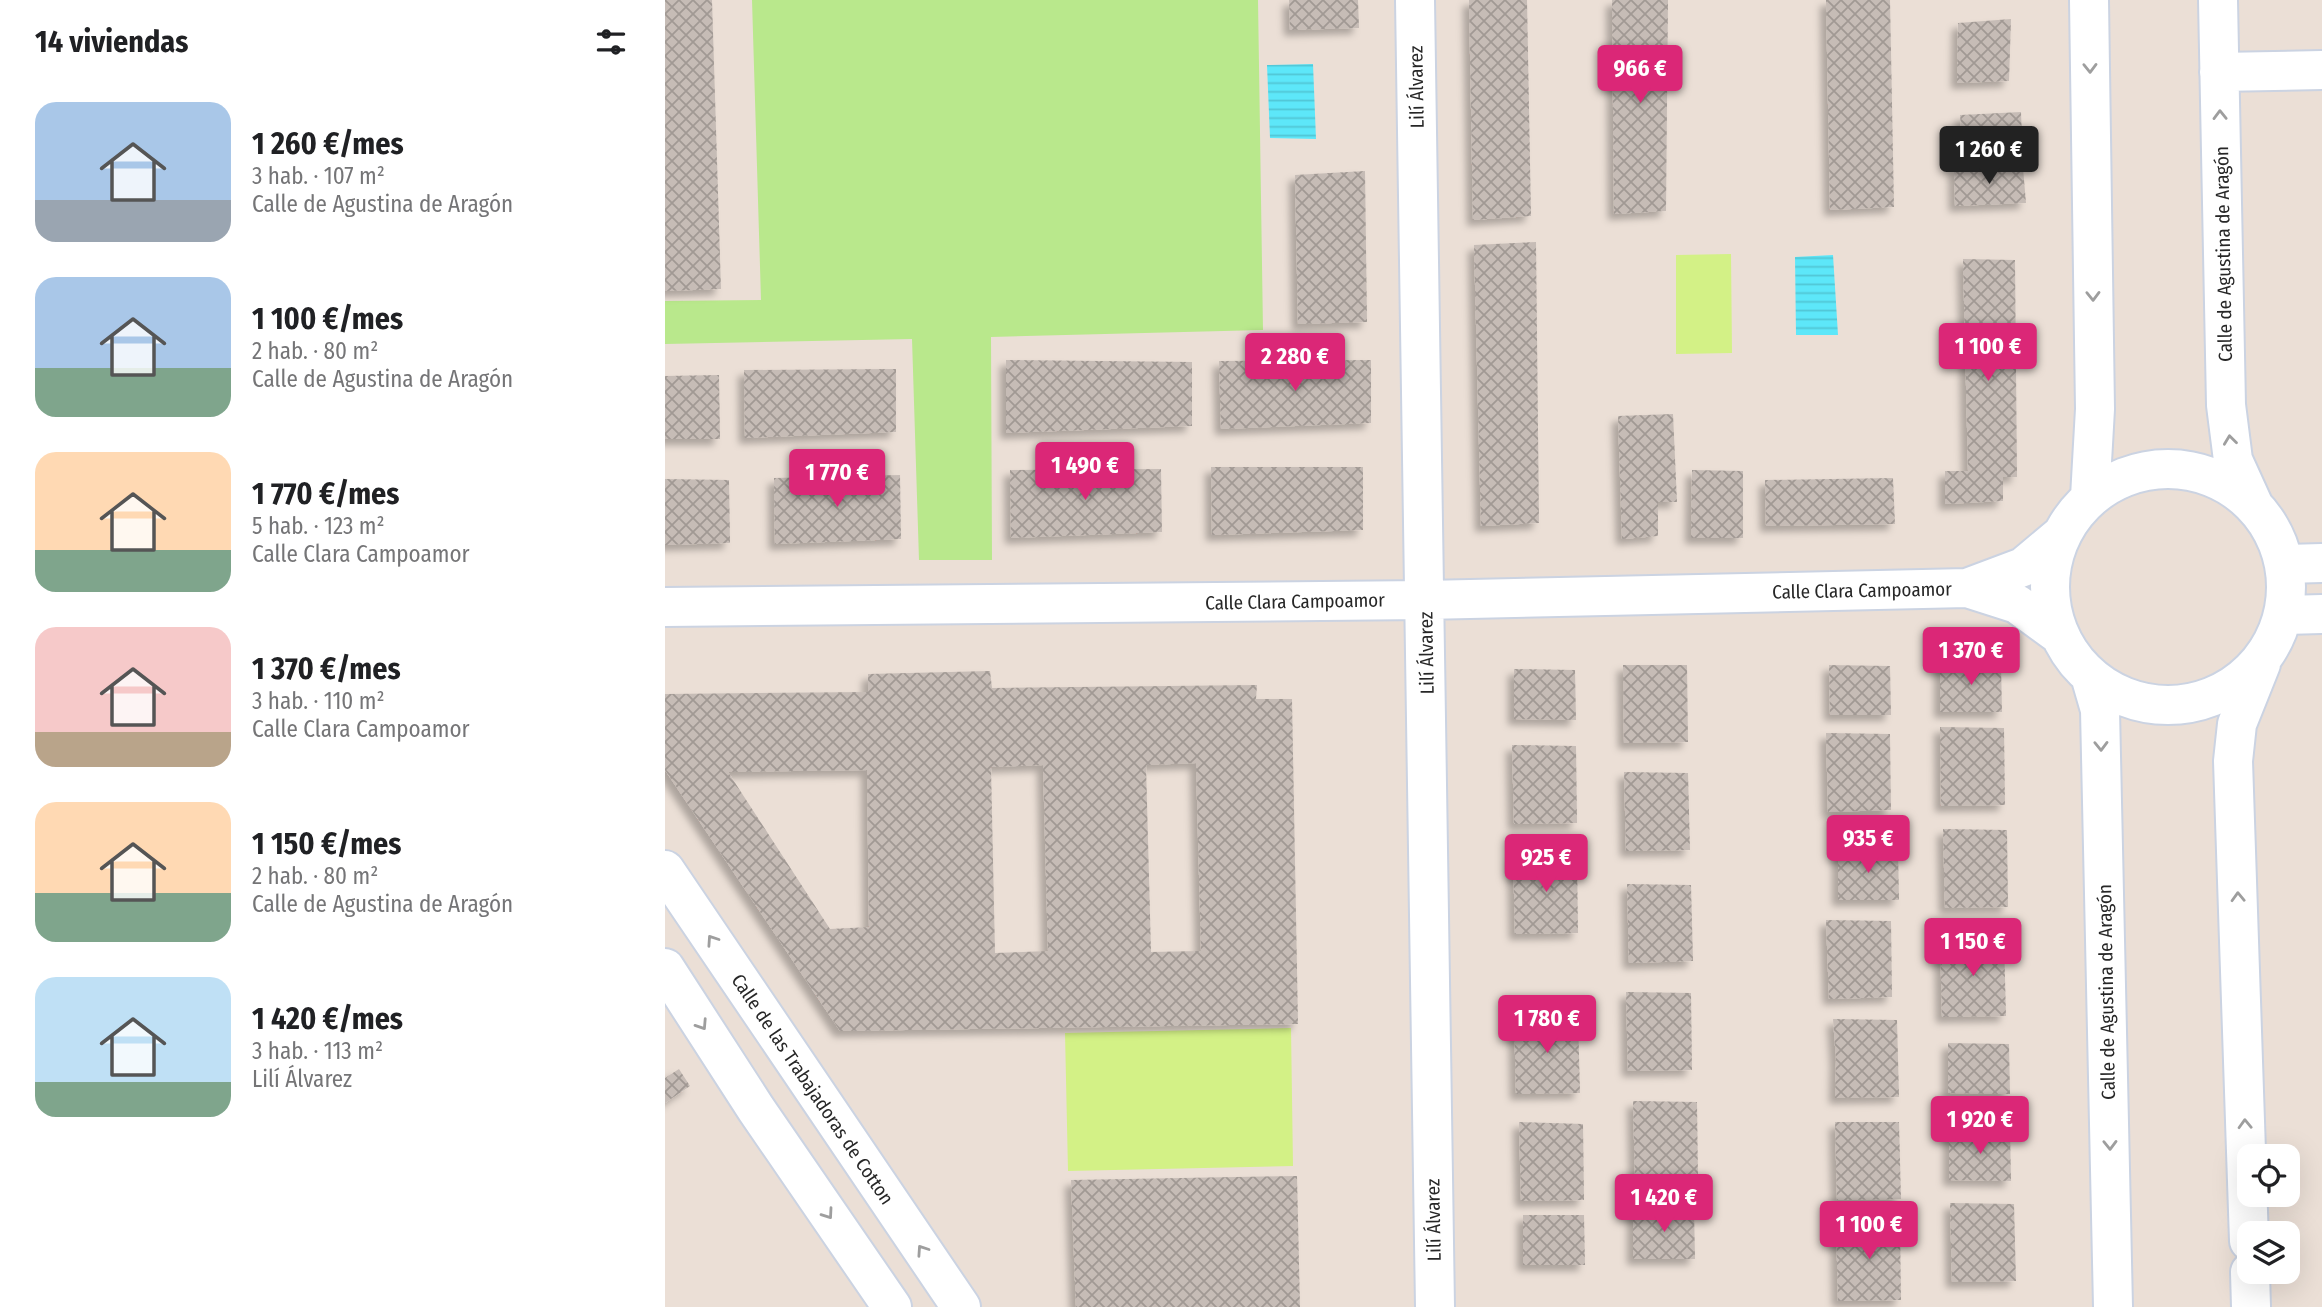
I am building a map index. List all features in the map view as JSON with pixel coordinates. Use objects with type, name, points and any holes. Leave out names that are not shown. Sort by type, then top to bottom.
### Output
[{"type":"street","name":"Lilí Álvarez","points":[[1415,0],[1434,1307]]},
{"type":"street","points":[[2089,0],[2095,409],[2089,498]]},
{"type":"street","name":"Calle de Agustina de Aragón","points":[[2218,0],[2226,405],[2233,460],[2253,504]]},
{"type":"street","points":[[2219,72],[2322,70]]},
{"type":"street","points":[[2248,1221],[2233,761],[2237,724],[2262,661],[2279,631],[2287,598],[2304,563],[2274,532],[2253,504],[2225,482],[2191,470],[2155,469],[2120,478],[2089,498],[2073,515],[2060,536],[2050,568],[2049,601],[2058,634],[2072,659],[2091,679],[2125,698],[2149,704],[2162,706],[2200,702],[2234,687],[2262,661]]},
{"type":"street","name":"Calle Clara Campoamor","points":[[1968,588],[2023,567],[2060,536]]},
{"type":"street","name":"Calle Clara Campoamor","points":[[665,607],[1425,600],[1968,588],[2017,604],[2058,634]]},
{"type":"street","points":[[2283,615],[2322,614]]},
{"type":"street","name":"Calle de Agustina de Aragón","points":[[2091,679],[2100,710],[2113,1307]]},
{"type":"street","name":"Calle de las Trabajadoras de Cotton","points":[[665,870],[961,1307]]},
{"type":"street","points":[[665,968],[756,1110],[892,1307]]},
{"type":"street","points":[[2250,1284],[2251,1307]]},
{"type":"green space","points":[[752,0],[1258,0],[1263,330],[991,337],[992,560],[919,560],[912,339],[665,344],[665,301],[761,300]]},
{"type":"green space","points":[[1731,254],[1732,353],[1676,354],[1676,255]]},
{"type":"green space","points":[[1291,1028],[1293,1166],[1068,1171],[1065,1033]]},
{"type":"water","points":[[1313,64],[1316,139],[1270,138],[1267,65]]},
{"type":"water","points":[[1833,255],[1838,335],[1796,335],[1795,257]]},
{"type":"building","points":[[665,0],[712,0],[721,289],[665,291]]},
{"type":"building","points":[[1289,0],[1358,0],[1359,28],[1290,30]]},
{"type":"building","points":[[1469,0],[1527,0],[1531,216],[1473,220]]},
{"type":"building","points":[[1612,0],[1668,0],[1666,211],[1614,214]]},
{"type":"building","points":[[1826,0],[1890,0],[1894,207],[1830,210]]},
{"type":"building","points":[[2011,19],[2009,81],[1957,83],[1958,23]]},
{"type":"building","points":[[2021,112],[2022,138],[1962,141],[1960,115]]},
{"type":"building","points":[[1954,168],[2023,168],[2026,203],[1955,206]]},
{"type":"building","points":[[1365,171],[1367,322],[1298,324],[1295,175]]},
{"type":"building","points":[[1536,242],[1539,523],[1481,526],[1474,245]]},
{"type":"building","points":[[1963,259],[2015,260],[2017,477],[2003,477],[2003,501],[1945,504],[1945,471],[1968,471]]},
{"type":"building","points":[[1006,360],[1192,362],[1192,426],[1006,433]]},
{"type":"building","points":[[1371,360],[1371,423],[1221,429],[1219,361]]},
{"type":"building","points":[[896,369],[896,432],[745,438],[744,370]]},
{"type":"building","points":[[719,375],[720,439],[665,439],[665,376]]},
{"type":"building","points":[[1673,414],[1677,502],[1658,502],[1658,536],[1622,539],[1618,416]]},
{"type":"building","points":[[1211,467],[1363,467],[1363,530],[1212,535]]},
{"type":"building","points":[[1161,469],[1162,532],[1011,538],[1010,470]]},
{"type":"building","points":[[1692,470],[1743,471],[1743,538],[1691,538]]},
{"type":"building","points":[[900,475],[901,539],[775,544],[774,478]]},
{"type":"building","points":[[1893,478],[1895,524],[1766,526],[1765,480]]},
{"type":"building","points":[[665,479],[729,480],[730,543],[665,545]]},
{"type":"building","points":[[1940,661],[2001,663],[2002,712],[1940,712]]},
{"type":"building","points":[[1623,665],[1687,665],[1688,742],[1624,743]]},
{"type":"building","points":[[1829,665],[1890,666],[1891,715],[1830,715]]},
{"type":"building","points":[[1514,669],[1575,670],[1576,720],[1514,719]]},
{"type":"building","points":[[990,671],[992,688],[1257,685],[1256,699],[1292,699],[1298,1024],[840,1031],[665,770],[665,694],[868,692],[868,674]],"holes":[[[1196,763],[1201,951],[1151,952],[1146,765]],[[1043,765],[1048,951],[995,953],[991,767]],[[867,770],[869,927],[830,929],[728,772]]]},
{"type":"building","points":[[1940,727],[2004,728],[2005,805],[1941,806]]},
{"type":"building","points":[[1826,733],[1890,734],[1891,810],[1828,812]]},
{"type":"building","points":[[1512,745],[1576,746],[1577,823],[1514,824]]},
{"type":"building","points":[[1624,772],[1688,773],[1690,850],[1626,851]]},
{"type":"building","points":[[1943,829],[2007,830],[2008,907],[1945,908]]},
{"type":"building","points":[[1838,849],[1898,850],[1899,900],[1838,900]]},
{"type":"building","points":[[1513,855],[1577,856],[1578,933],[1515,934]]},
{"type":"building","points":[[1627,884],[1691,885],[1693,961],[1629,963]]},
{"type":"building","points":[[1826,920],[1891,921],[1892,997],[1829,999]]},
{"type":"building","points":[[1940,938],[2004,940],[2006,1016],[1942,1017]]},
{"type":"building","points":[[1626,992],[1691,993],[1692,1070],[1628,1071]]},
{"type":"building","points":[[1514,1015],[1578,1016],[1580,1093],[1516,1094]]},
{"type":"building","points":[[1833,1019],[1897,1020],[1899,1097],[1835,1098]]},
{"type":"building","points":[[1948,1043],[2009,1044],[2010,1094],[1948,1093]]},
{"type":"building","points":[[679,1069],[690,1086],[665,1103],[665,1078]]},
{"type":"building","points":[[1633,1101],[1697,1102],[1698,1179],[1635,1180]]},
{"type":"building","points":[[1519,1122],[1583,1124],[1584,1200],[1521,1201]]},
{"type":"building","points":[[1835,1122],[1899,1122],[1901,1199],[1837,1200]]},
{"type":"building","points":[[1949,1130],[2010,1131],[2011,1181],[1949,1180]]},
{"type":"building","points":[[1297,1176],[1300,1307],[1076,1307],[1071,1180]]},
{"type":"building","points":[[1950,1203],[2014,1204],[2016,1281],[1952,1282]]},
{"type":"building","points":[[1633,1208],[1694,1209],[1695,1259],[1633,1259]]},
{"type":"building","points":[[1523,1215],[1584,1215],[1585,1265],[1523,1265]]},
{"type":"building","points":[[1836,1222],[1900,1223],[1901,1300],[1838,1301]]}]
